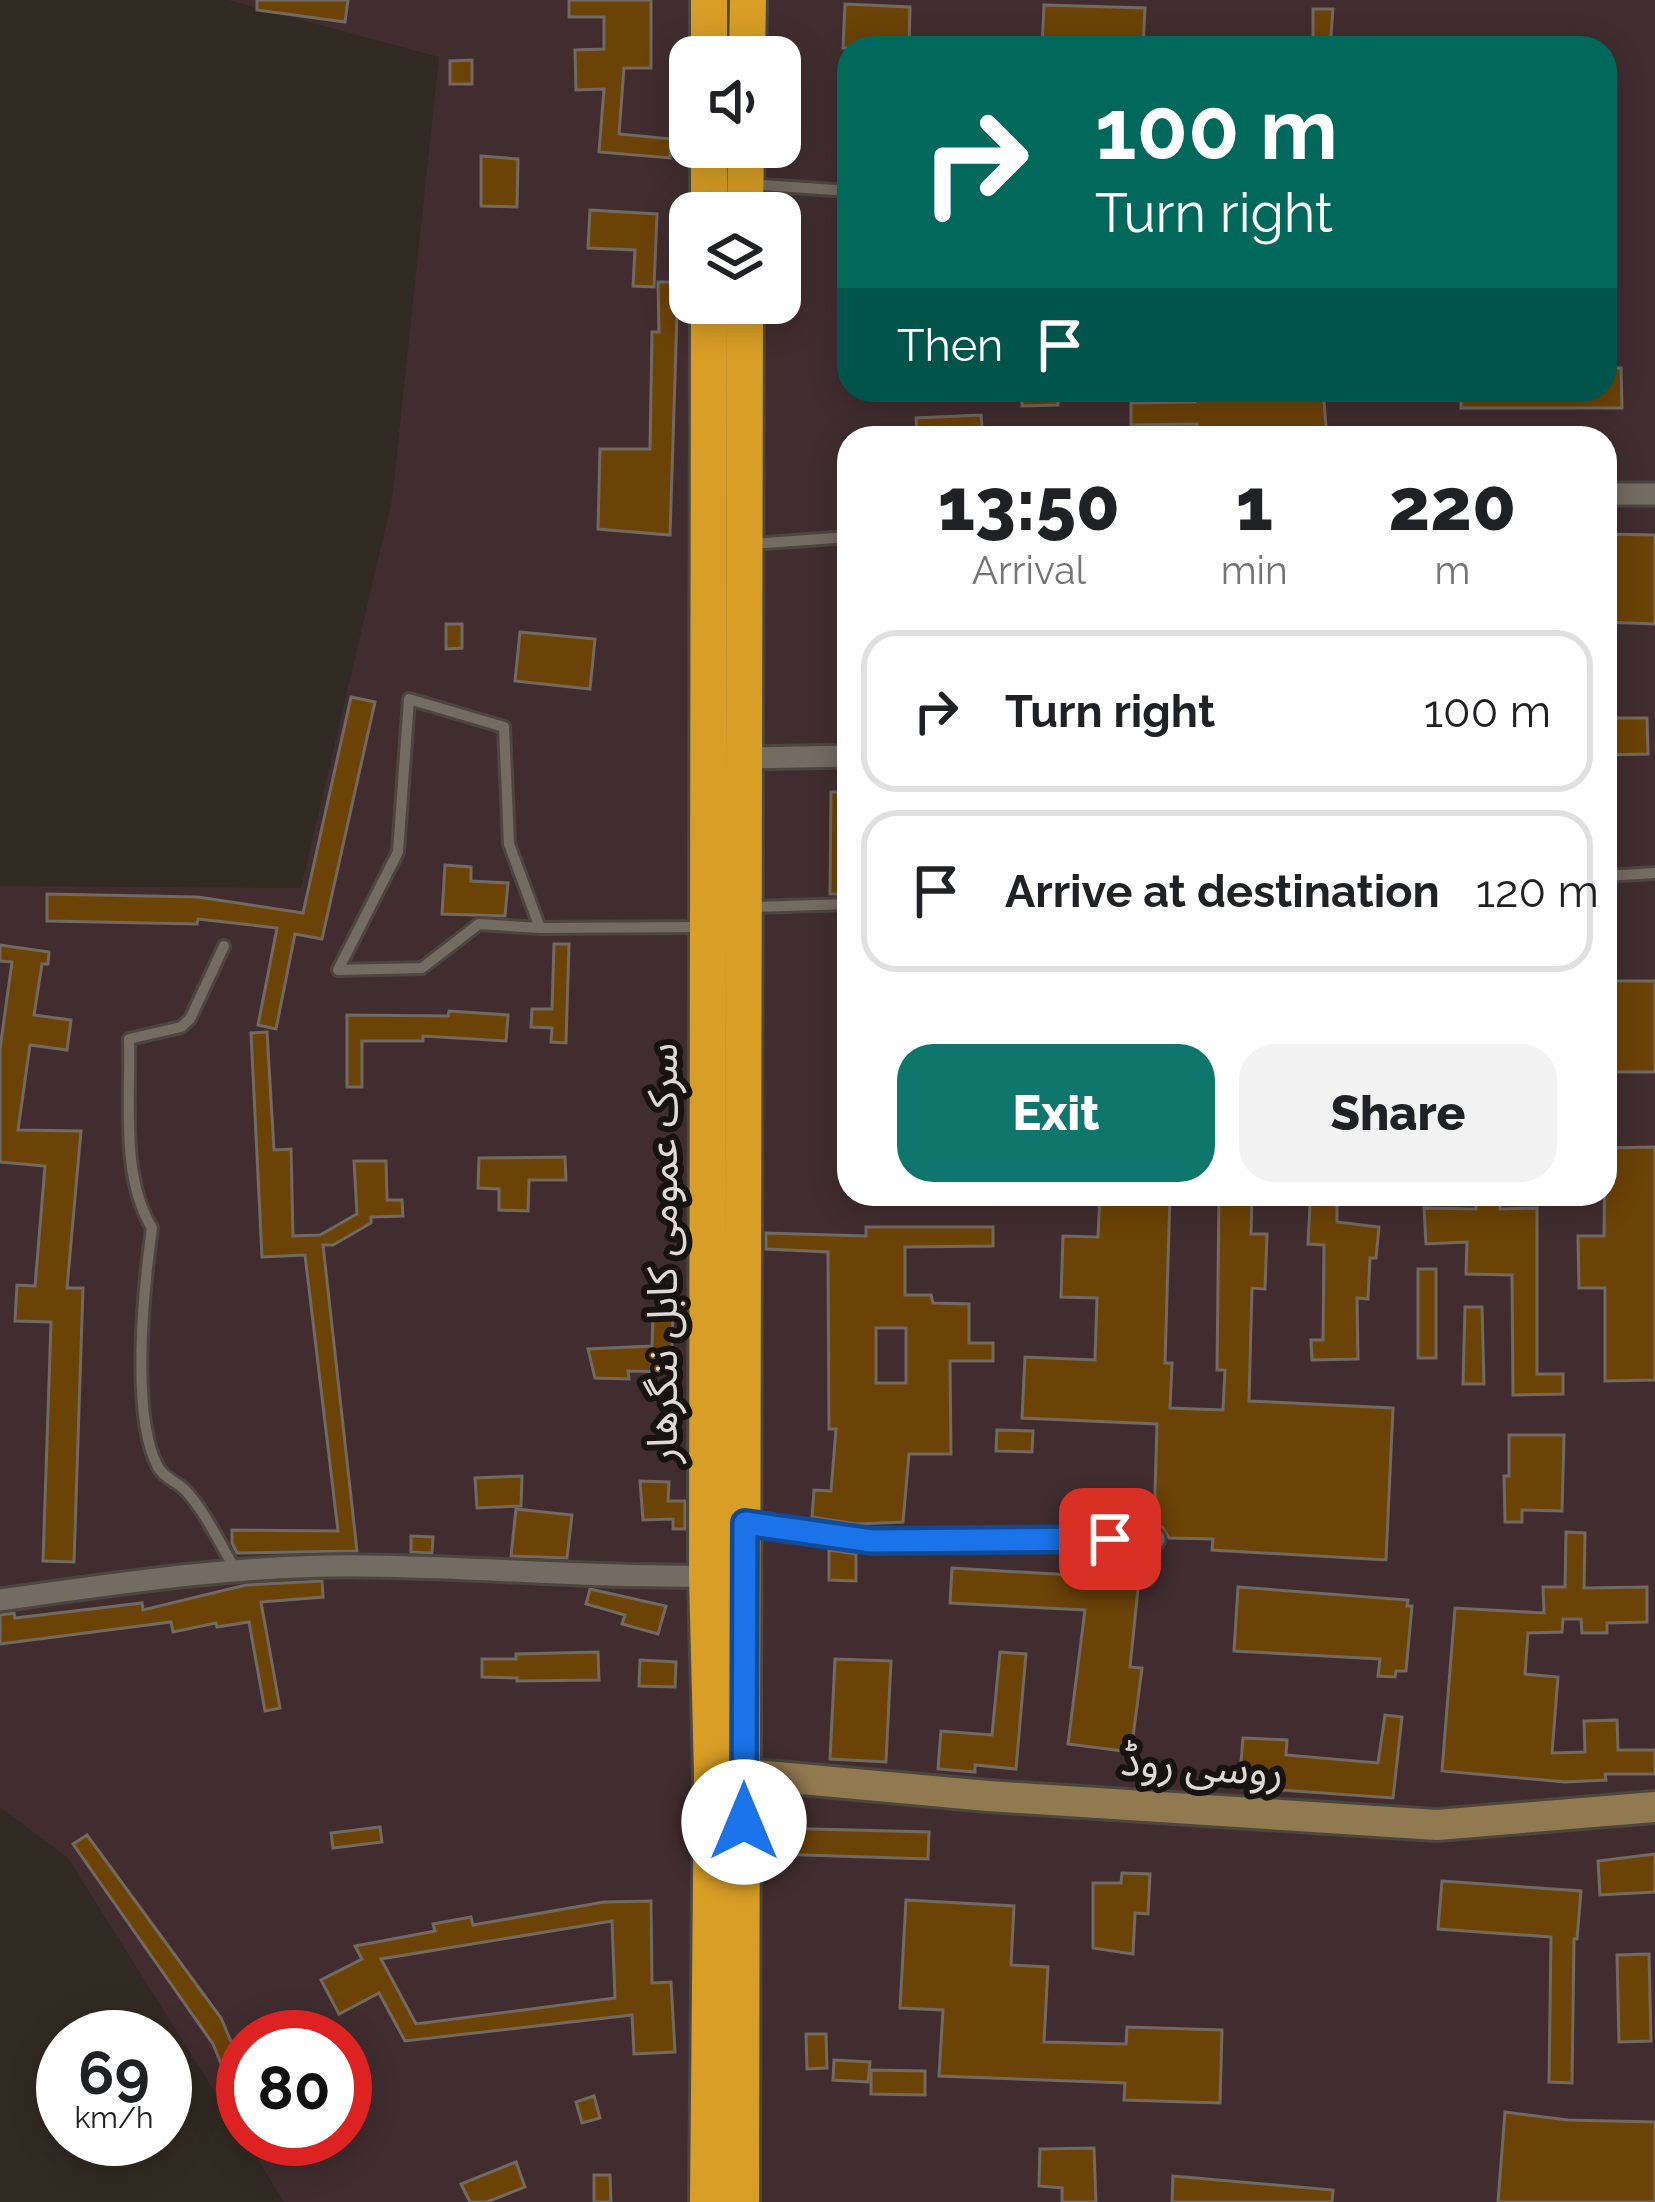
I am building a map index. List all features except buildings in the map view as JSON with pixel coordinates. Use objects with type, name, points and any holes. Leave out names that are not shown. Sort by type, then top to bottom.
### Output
[{"type":"highway","points":[[709,0],[709,36]]},
{"type":"highway","points":[[747,36],[748,0]]},
{"type":"highway","name":"سرک عمومی کابل ننگرهار","points":[[710,324],[707,927],[725,1064],[745,1523],[741,2202]]},
{"type":"highway","name":"سرک عمومی کابل ننگرهار","points":[[708,2202],[712,1773],[707,1576],[725,1064],[741,907],[745,324]]},
{"type":"main road","name":"روسی روڈ","points":[[745,1774],[988,1796],[1437,1825],[1655,1808]]},
{"type":"street","points":[[1617,494],[1655,494]]},
{"type":"street","points":[[743,758],[837,756]]},
{"type":"street","points":[[745,1523],[872,1541],[1154,1539]]},
{"type":"street","points":[[0,1600],[237,1572],[362,1566],[707,1576]]},
{"type":"lane","points":[[746,181],[837,190]]},
{"type":"lane","points":[[743,544],[837,538]]},
{"type":"lane","points":[[540,928],[509,844],[504,727],[410,699],[398,852],[338,970],[422,968],[479,924],[540,928],[707,927]]},
{"type":"lane","points":[[1617,875],[1655,873]]},
{"type":"lane","points":[[741,907],[837,904]]},
{"type":"lane","points":[[224,946],[182,1027],[129,1039],[138,1205],[152,1228],[143,1360],[148,1442],[160,1471],[186,1491],[237,1572]]},
{"type":"shaded area","points":[[228,0],[1655,0],[1655,2202],[284,2202],[262,2166],[372,2166],[372,2010],[216,2010],[216,2094],[192,2056],[192,2010],[163,2010],[68,1858],[0,1807],[0,886],[301,888],[392,500],[439,57]]},
{"type":"route","points":[[744,1822],[745,1523],[872,1541],[1110,1539]]}]
